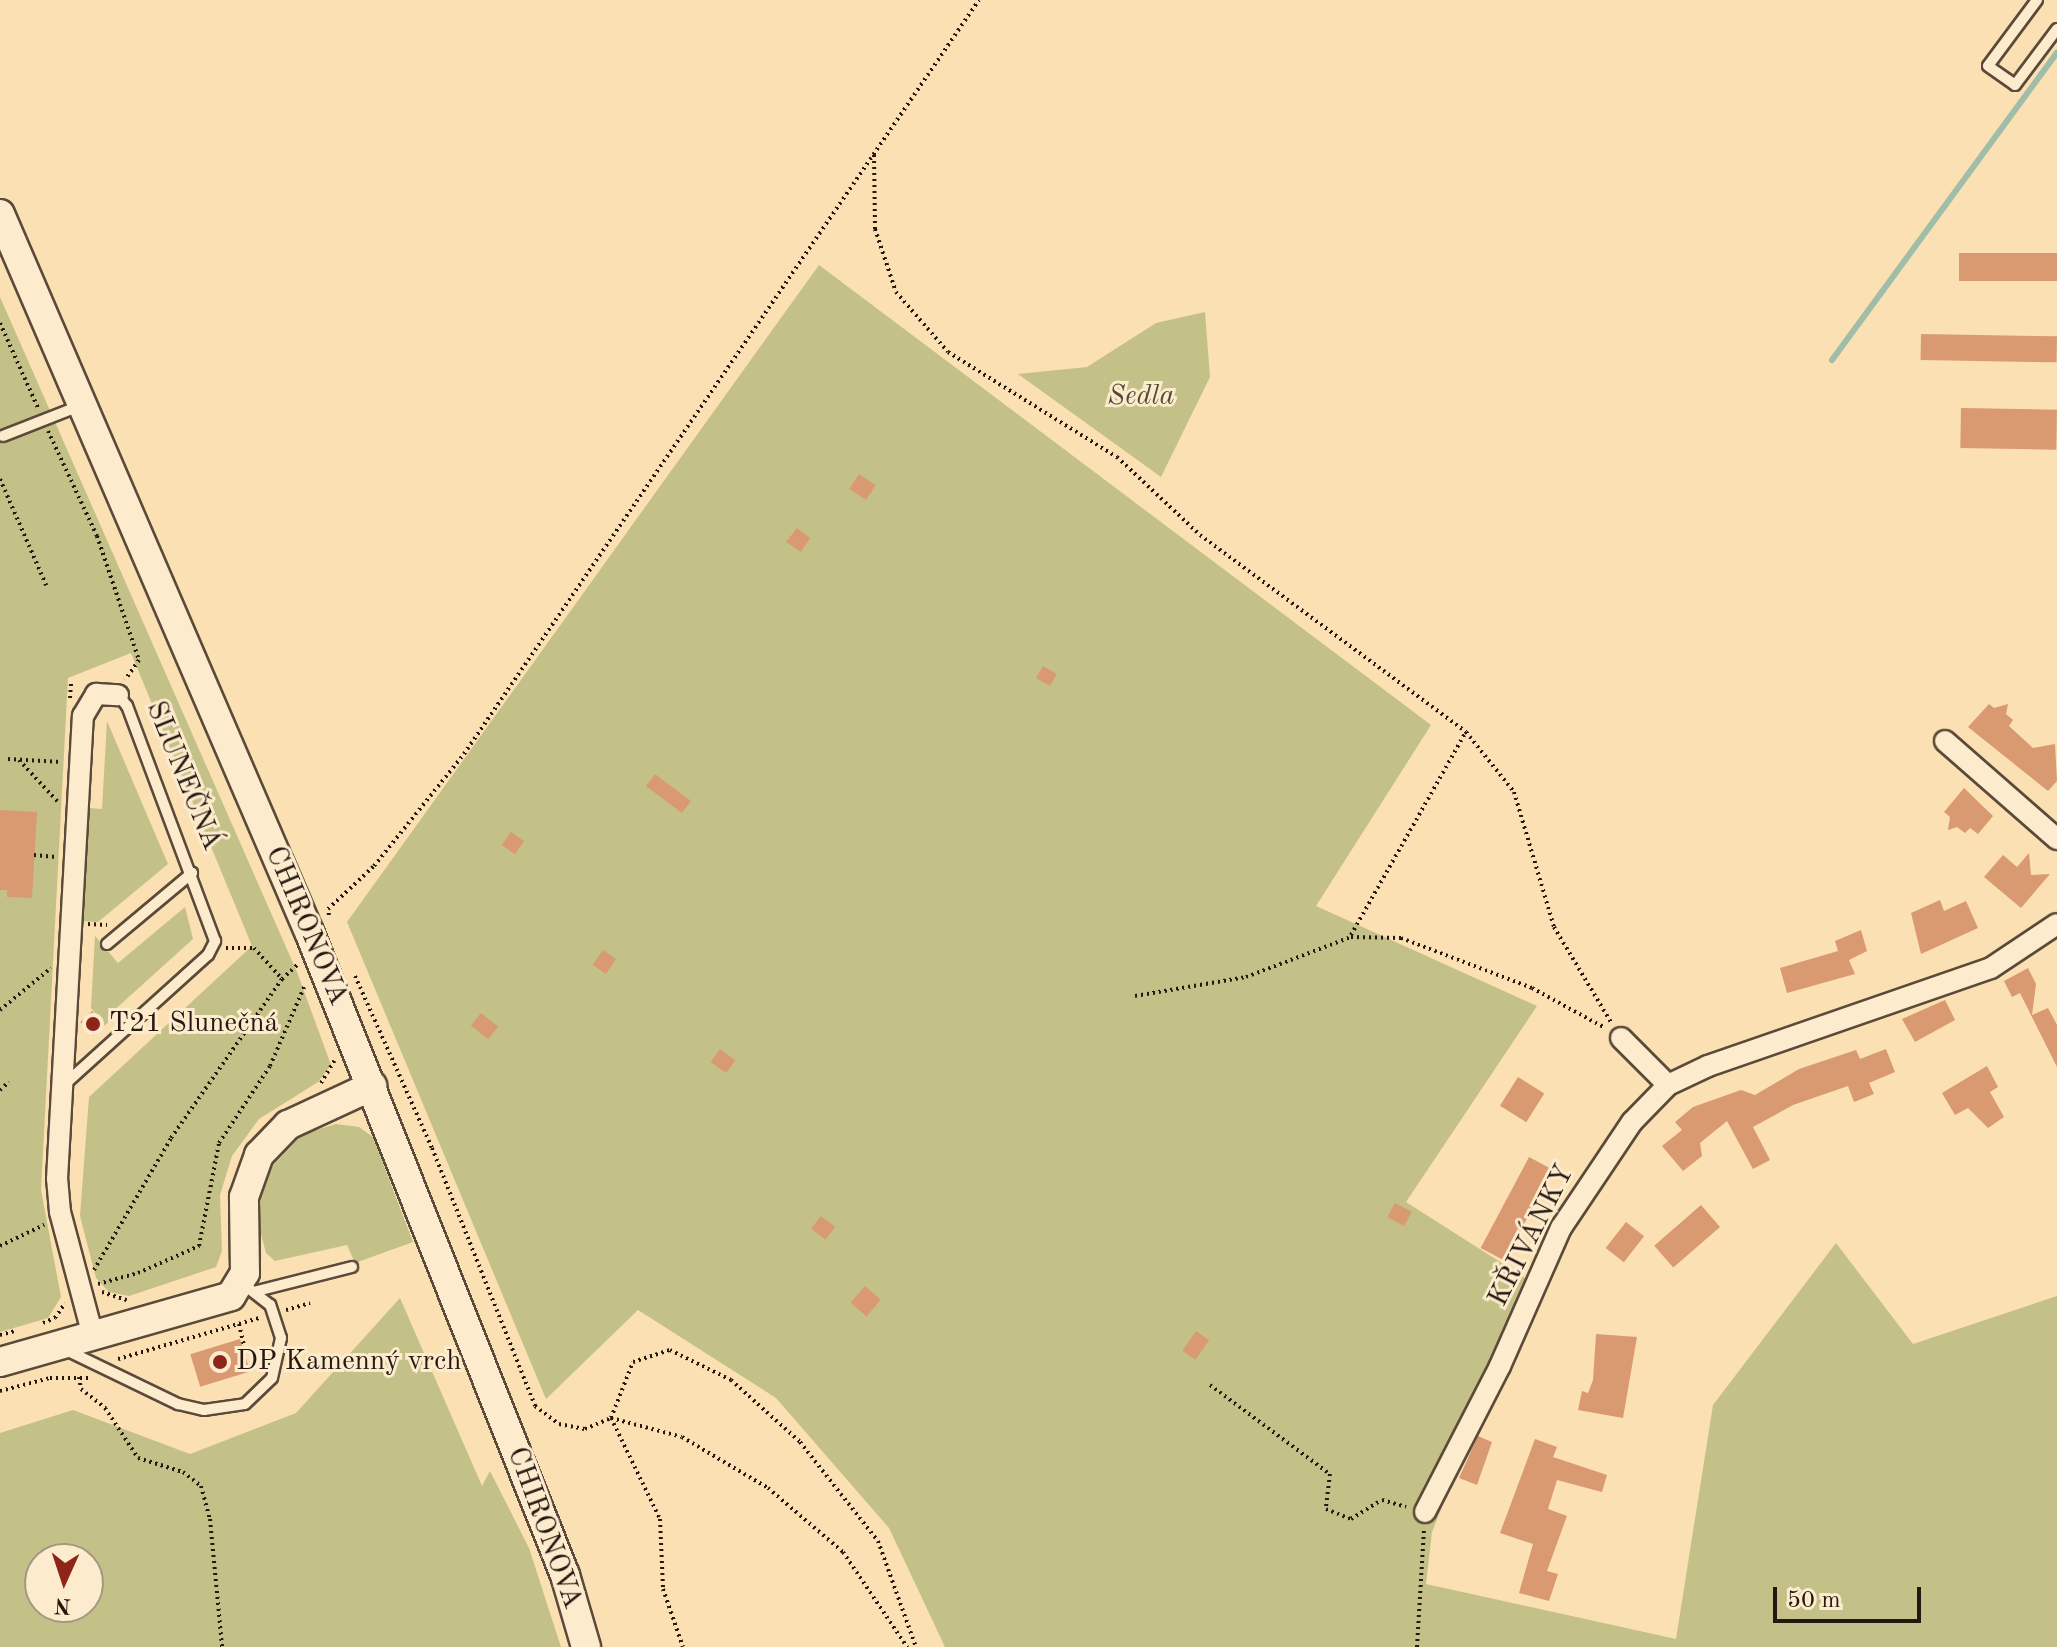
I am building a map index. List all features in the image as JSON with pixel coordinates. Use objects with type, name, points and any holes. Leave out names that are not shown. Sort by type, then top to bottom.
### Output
[{"type":"street","name":"CHIRONOVA","points":[[0,214],[320,928],[372,1086],[565,1575],[586,1647]]},
{"type":"street","name":"SLUNEČNÁ","points":[[93,1336],[58,1197],[83,716],[96,694],[118,695]]},
{"type":"street","points":[[1945,741],[2057,839]]},
{"type":"street","name":"KŘIVÁNKY","points":[[1425,1512],[1500,1366],[1561,1228],[1632,1122],[1668,1085],[1708,1066],[1991,968],[2057,924]]},
{"type":"street","points":[[1621,1038],[1668,1085]]},
{"type":"street","points":[[0,1362],[223,1300],[249,1287],[244,1197],[259,1155],[288,1125],[372,1086]]},
{"type":"lane","points":[[2037,0],[1988,66],[2015,85],[2057,29]]},
{"type":"lane","points":[[3,436],[84,405]]},
{"type":"lane","name":"SLUNEČNÁ","points":[[118,695],[127,706],[192,873],[213,929],[214,947]]},
{"type":"lane","points":[[107,944],[192,873]]},
{"type":"lane","points":[[63,1085],[214,947]]},
{"type":"lane","points":[[249,1287],[352,1267]]},
{"type":"lane","points":[[59,1346],[102,1370],[178,1404],[229,1410],[252,1399],[272,1378],[281,1338],[275,1313],[249,1287]]},
{"type":"path","points":[[320,928],[328,909],[374,866],[464,754],[979,0]]},
{"type":"path","points":[[874,155],[875,229],[896,292],[948,352],[1117,457],[1200,535],[1466,732],[1514,792],[1554,927],[1621,1038]]},
{"type":"path","points":[[0,323],[97,536],[139,660],[118,695]]},
{"type":"path","points":[[0,479],[46,585]]},
{"type":"path","points":[[1351,937],[1466,732]]},
{"type":"path","points":[[8,759],[67,763]]},
{"type":"path","points":[[19,760],[65,810]]},
{"type":"path","points":[[34,855],[62,857]]},
{"type":"path","points":[[96,925],[109,926]]},
{"type":"path","points":[[1135,996],[1246,977],[1351,937],[1401,938],[1532,988],[1621,1038]]},
{"type":"path","points":[[214,947],[254,948],[282,979]]},
{"type":"path","points":[[0,1010],[56,964]]},
{"type":"path","points":[[91,1276],[171,1138],[282,979],[298,964]]},
{"type":"path","points":[[349,965],[432,1148],[535,1406],[559,1424],[585,1429],[611,1418],[682,1437],[768,1488],[843,1552],[907,1647]]},
{"type":"path","points":[[94,1285],[138,1273],[199,1246],[219,1143],[270,1066],[306,984]]},
{"type":"path","points":[[0,1090],[9,1082]]},
{"type":"path","points":[[0,1246],[48,1224],[51,1238]]},
{"type":"path","points":[[35,1325],[55,1318],[67,1293]]},
{"type":"path","points":[[89,1379],[122,1357],[310,1303]]},
{"type":"path","points":[[288,1309],[289,1318]]},
{"type":"path","points":[[239,1323],[244,1345]]},
{"type":"path","points":[[0,1335],[23,1329]]},
{"type":"path","points":[[683,1647],[663,1589],[660,1519],[611,1418],[633,1362],[670,1350],[731,1380],[800,1442],[878,1541],[916,1647]]},
{"type":"path","points":[[79,1377],[81,1389],[105,1408],[138,1458],[183,1472],[201,1486],[210,1519],[222,1647]]},
{"type":"path","points":[[0,1391],[50,1378],[79,1377],[100,1383]]},
{"type":"path","points":[[1210,1385],[1330,1474],[1326,1509],[1351,1519],[1382,1500],[1425,1512],[1417,1647]]},
{"type":"green space","points":[[819,265],[1431,725],[1316,906],[1537,1006],[1406,1202],[1544,1290],[1467,1444],[1432,1532],[1426,1584],[1676,1639],[1713,1405],[1836,1243],[1913,1344],[2057,1296],[2057,1647],[945,1647],[889,1528],[776,1398],[638,1310],[546,1399],[347,922]]},
{"type":"green space","points":[[0,297],[297,972],[331,1065],[318,1082],[259,1119],[232,1156],[220,1195],[222,1251],[216,1267],[129,1296],[109,1292],[96,1278],[80,1216],[89,1097],[252,946],[131,653],[68,678],[41,1190],[61,1297],[48,1318],[0,1332]]},
{"type":"green space","name":"Sedla","points":[[1205,312],[1210,377],[1161,477],[1018,374],[1087,367],[1156,323]]},
{"type":"green space","points":[[107,721],[168,864],[98,922],[83,921],[89,808],[102,809]]},
{"type":"green space","points":[[185,907],[193,939],[111,1013],[114,1017],[105,1025],[91,1008],[95,936],[118,963]]},
{"type":"green space","points":[[336,1124],[359,1127],[373,1137],[413,1242],[355,1263],[347,1245],[275,1261],[266,1253],[257,1219],[265,1174],[303,1134]]},
{"type":"green space","points":[[400,1298],[482,1486],[490,1471],[529,1548],[561,1647],[0,1647],[0,1433],[73,1410],[190,1454],[296,1413]]},
{"type":"building","points":[[1959,253],[2057,253],[2057,281],[1959,281]]},
{"type":"building","points":[[1921,334],[2057,336],[2057,362],[1921,360]]},
{"type":"building","points":[[1961,408],[2057,410],[2056,450],[1960,448]]},
{"type":"building","points":[[859,474],[876,485],[866,500],[849,489]]},
{"type":"building","points":[[797,528],[810,538],[801,552],[786,542]]},
{"type":"building","points":[[1043,666],[1057,674],[1050,686],[1036,678]]},
{"type":"building","points":[[1989,704],[1994,708],[2008,704],[2006,714],[2013,720],[2009,726],[2033,748],[2055,744],[2057,781],[2048,791],[1968,727]]},
{"type":"building","points":[[655,774],[691,801],[682,813],[646,786]]},
{"type":"building","points":[[1964,788],[1993,816],[1978,834],[1970,828],[1965,833],[1957,827],[1948,830],[1950,817],[1944,812]]},
{"type":"building","points":[[0,810],[37,812],[32,898],[7,897],[7,890],[0,890]]},
{"type":"building","points":[[511,832],[524,841],[515,854],[502,845]]},
{"type":"building","points":[[2029,853],[2031,875],[2050,874],[2021,908],[1984,877],[2003,855],[2017,867]]},
{"type":"building","points":[[1940,900],[1944,911],[1966,901],[1978,928],[1921,954],[1911,913]]},
{"type":"building","points":[[1861,930],[1867,951],[1849,960],[1855,974],[1787,993],[1780,968],[1838,951],[1835,941]]},
{"type":"building","points":[[603,950],[616,959],[606,974],[593,965]]},
{"type":"building","points":[[2028,968],[2036,984],[2032,1015],[2048,1008],[2057,1025],[2057,1067],[2020,993],[2012,997],[2004,981]]},
{"type":"building","points":[[1945,1000],[1955,1020],[1915,1042],[1902,1019]]},
{"type":"building","name":"T21 Slunečná","points":[[92,1011],[105,1025],[93,1036],[80,1022]]},
{"type":"building","points":[[481,1013],[498,1027],[488,1039],[471,1025]]},
{"type":"building","points":[[720,1049],[735,1060],[726,1073],[711,1062]]},
{"type":"building","points":[[1886,1049],[1895,1072],[1869,1083],[1874,1094],[1854,1102],[1848,1086],[1793,1105],[1753,1127],[1770,1160],[1753,1169],[1727,1121],[1700,1143],[1702,1156],[1683,1171],[1662,1146],[1682,1130],[1675,1122],[1693,1107],[1741,1090],[1755,1095],[1799,1069],[1856,1050],[1860,1059]]},
{"type":"building","points":[[1987,1066],[1998,1087],[1990,1092],[2004,1117],[1988,1128],[1968,1108],[1955,1115],[1942,1093]]},
{"type":"building","points":[[1518,1077],[1544,1093],[1526,1122],[1500,1106]]},
{"type":"building","points":[[1529,1157],[1553,1170],[1504,1261],[1481,1248]]},
{"type":"building","points":[[1395,1203],[1412,1212],[1404,1226],[1387,1217]]},
{"type":"building","points":[[1701,1205],[1720,1227],[1673,1268],[1654,1246]]},
{"type":"building","points":[[821,1216],[835,1227],[825,1240],[811,1229]]},
{"type":"building","points":[[1626,1222],[1644,1236],[1624,1262],[1606,1248]]},
{"type":"building","points":[[865,1286],[881,1300],[866,1316],[851,1303]]},
{"type":"building","points":[[1196,1331],[1209,1340],[1195,1360],[1182,1351]]},
{"type":"building","points":[[1596,1334],[1637,1337],[1623,1418],[1578,1410],[1582,1391],[1588,1393],[1593,1380]]},
{"type":"building","name":"DP Kamenný vrch","points":[[240,1339],[250,1372],[200,1387],[190,1354]]},
{"type":"building","points":[[1478,1436],[1492,1442],[1477,1485],[1459,1478]]},
{"type":"building","points":[[1535,1439],[1557,1447],[1553,1457],[1607,1475],[1602,1492],[1557,1480],[1548,1509],[1567,1516],[1547,1571],[1558,1574],[1549,1601],[1519,1593],[1533,1544],[1500,1533]]},
{"type":"waterway","points":[[1832,360],[2057,53]]},
{"type":"place","name":"T21 Slunečná","points":[[93,1024]]},
{"type":"place","name":"DP Kamenný vrch","points":[[220,1362]]}]
